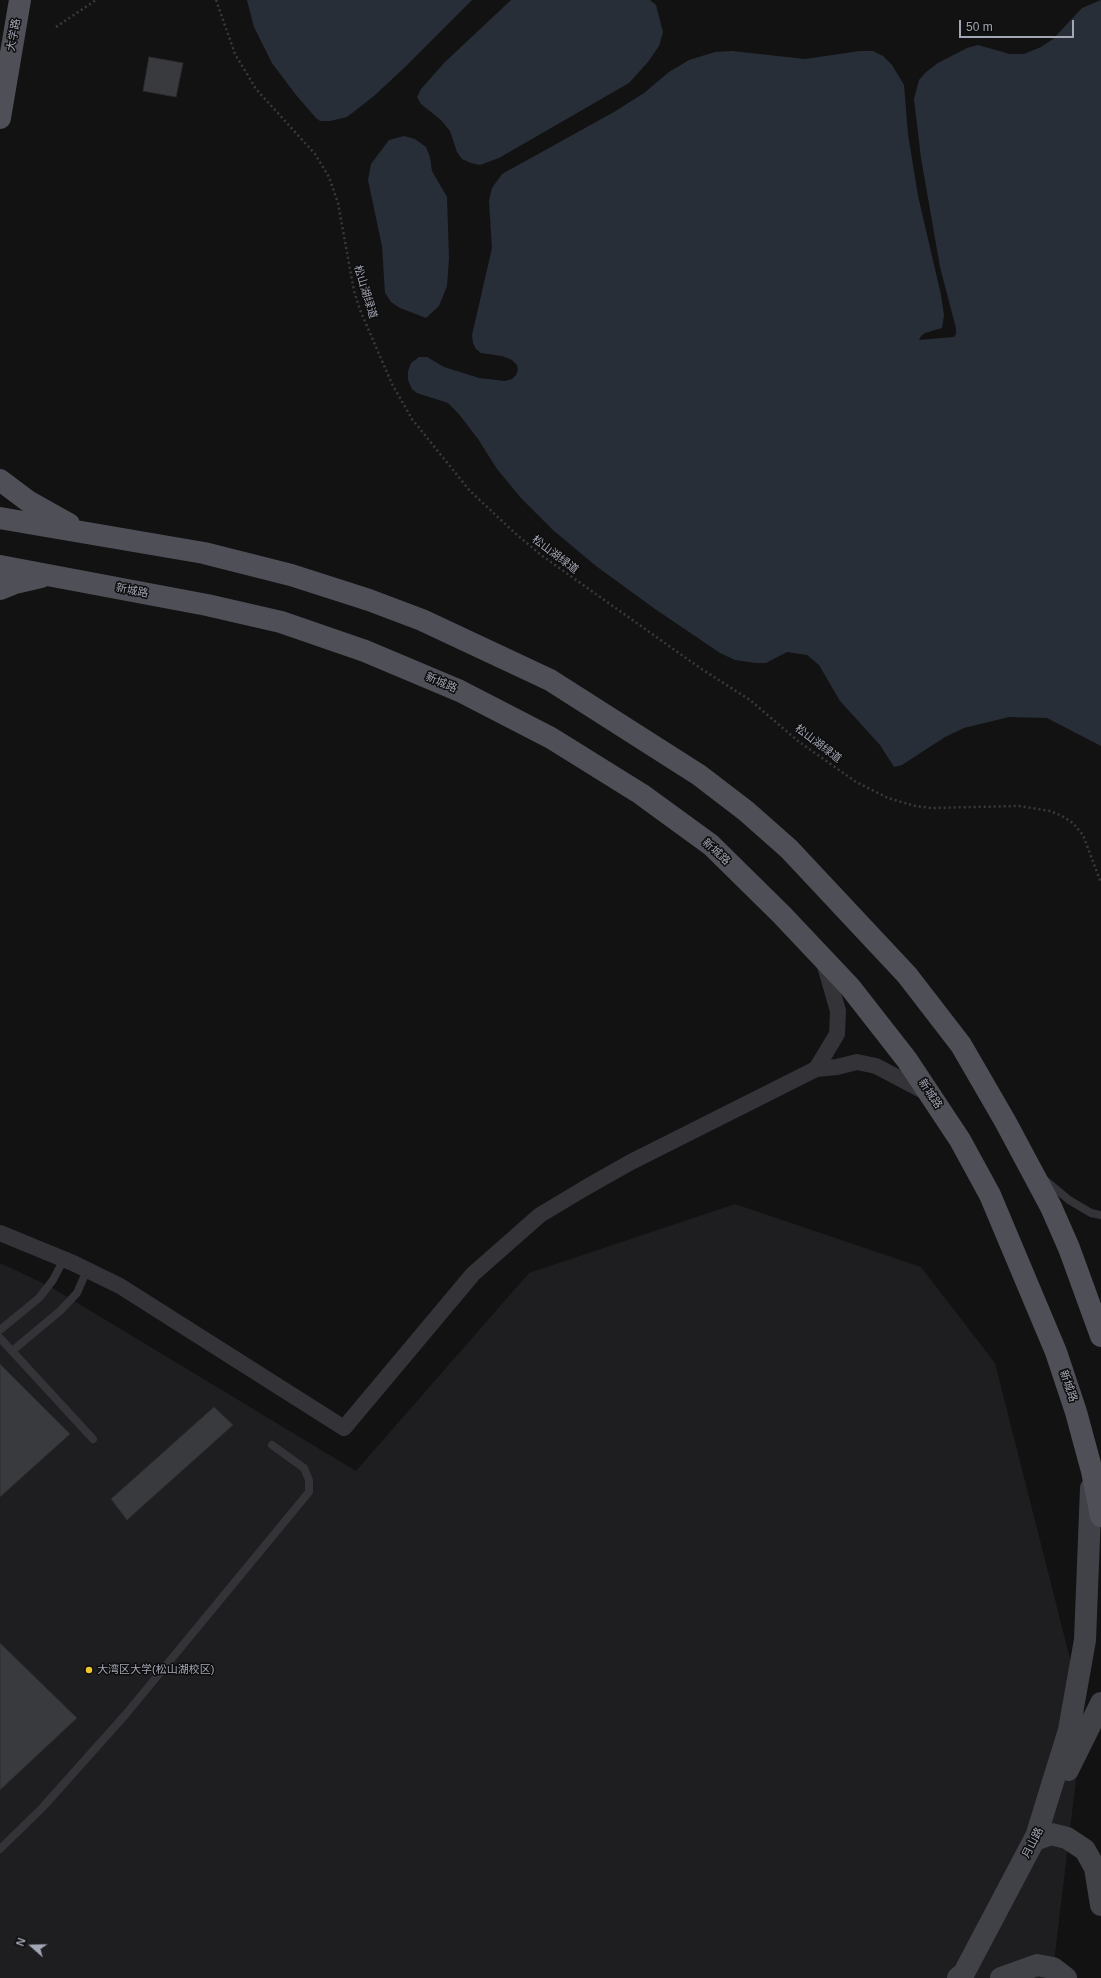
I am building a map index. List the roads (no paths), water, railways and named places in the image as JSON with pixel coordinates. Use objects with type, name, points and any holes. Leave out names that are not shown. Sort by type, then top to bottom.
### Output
[{"type":"main road","name":"大学路","points":[[0,118],[20,0]]},
{"type":"main road","points":[[0,480],[47,513],[90,534]]},
{"type":"main road","points":[[0,518],[204,553],[283,573],[369,600],[422,620],[550,680],[699,775],[746,811],[789,849],[908,975],[961,1045],[1051,1207],[1069,1248],[1101,1336]]},
{"type":"main road","name":"新城路","points":[[0,566],[207,605],[281,622],[366,651],[460,691],[551,738],[641,794],[711,846],[850,987],[907,1060],[960,1140],[990,1196],[1018,1258],[1056,1352],[1076,1412],[1092,1470],[1101,1516]]},
{"type":"main road","points":[[0,589],[28,579],[50,575]]},
{"type":"street","points":[[816,1069],[837,1034],[838,1011],[823,958]]},
{"type":"street","points":[[0,1233],[64,1259],[120,1286],[344,1428],[473,1274],[540,1216],[631,1162],[816,1069],[837,1067],[857,1062],[876,1066],[929,1094]]},
{"type":"street","points":[[1035,1840],[1069,1730],[1085,1640],[1092,1470]]},
{"type":"street","name":"月山路","points":[[958,1978],[964,1973],[1035,1840],[1101,1703]]},
{"type":"street","points":[[1035,1840],[1051,1834],[1067,1838],[1085,1850],[1095,1868],[1101,1905]]},
{"type":"street","points":[[1001,1978],[1037,1965],[1053,1968],[1066,1978]]},
{"type":"lane","points":[[1028,1164],[1069,1200],[1091,1212],[1101,1215]]},
{"type":"lane","points":[[0,1330],[39,1298],[53,1280],[64,1259]]},
{"type":"lane","points":[[12,1351],[60,1311],[77,1293],[88,1270]]},
{"type":"lane","points":[[0,1338],[93,1439]]},
{"type":"lane","points":[[0,1850],[43,1807],[126,1714],[309,1492],[309,1480],[304,1468],[272,1444]]},
{"type":"place","name":"大湾区大学(松山湖校区)","points":[[89,1670]]}]
